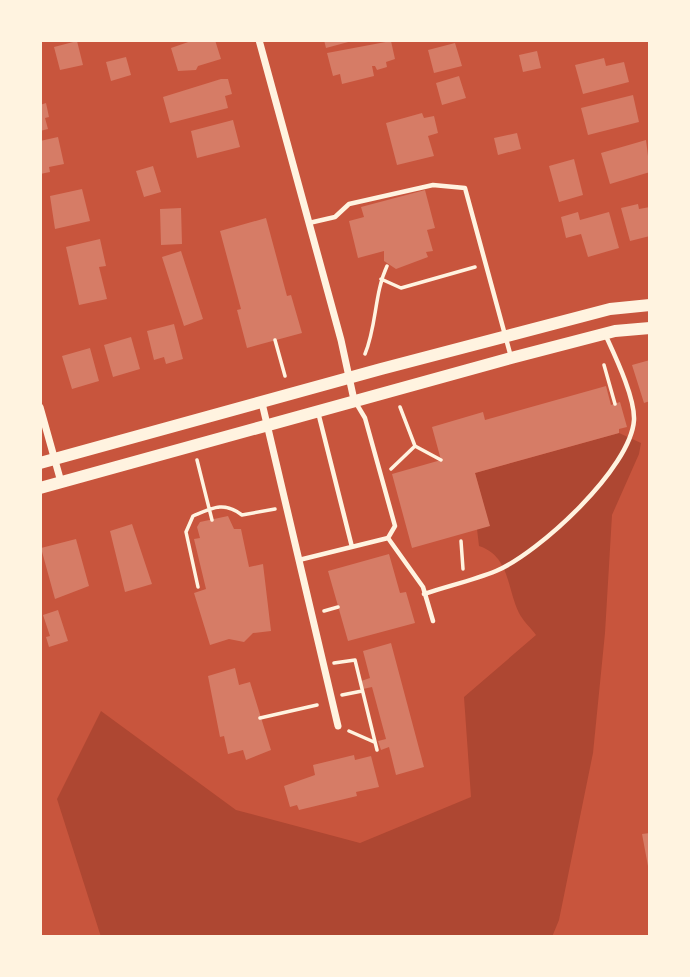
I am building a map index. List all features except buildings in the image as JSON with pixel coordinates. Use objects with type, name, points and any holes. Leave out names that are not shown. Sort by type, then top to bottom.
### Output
[{"type":"main road","points":[[40,463],[349,377],[610,309],[635,304],[650,305]]},
{"type":"main road","points":[[40,488],[606,333],[650,328]]},
{"type":"street","points":[[259,40],[354,400]]},
{"type":"street","points":[[262,403],[288,506],[321,664],[338,726]]},
{"type":"street","points":[[40,407],[61,482]]},
{"type":"lane","points":[[309,223],[335,217],[349,204],[433,185],[464,188],[511,358]]},
{"type":"lane","points":[[425,594],[497,570],[526,554],[595,492],[630,441],[634,418],[606,333]]},
{"type":"lane","points":[[299,561],[388,538],[395,526],[365,418],[354,400]]},
{"type":"lane","points":[[317,411],[352,547]]},
{"type":"lane","points":[[388,538],[425,594],[433,621]]},
{"type":"path","points":[[381,279],[401,288],[486,264]]},
{"type":"path","points":[[365,354],[373,336],[381,279],[387,265]]},
{"type":"path","points":[[275,340],[285,376]]},
{"type":"path","points":[[602,355],[615,404]]},
{"type":"path","points":[[400,407],[415,446],[441,460]]},
{"type":"path","points":[[194,444],[212,520]]},
{"type":"path","points":[[389,472],[415,446]]},
{"type":"path","points":[[198,587],[186,532],[187,523],[193,516],[209,509],[230,506],[242,515],[288,506]]},
{"type":"path","points":[[452,573],[465,569],[461,541]]},
{"type":"path","points":[[324,611],[338,607]]},
{"type":"path","points":[[321,664],[355,660],[377,750]]},
{"type":"path","points":[[330,698],[363,691]]},
{"type":"path","points":[[260,718],[317,705]]},
{"type":"path","points":[[338,726],[375,743]]},
{"type":"shaded area","points":[[619,433],[641,443],[639,454],[612,515],[605,633],[593,753],[559,920],[552,937],[101,937],[57,799],[101,711],[236,810],[360,843],[471,797],[464,697],[536,635],[519,613],[506,574],[497,557],[479,546],[477,529],[489,525],[475,473]]}]
